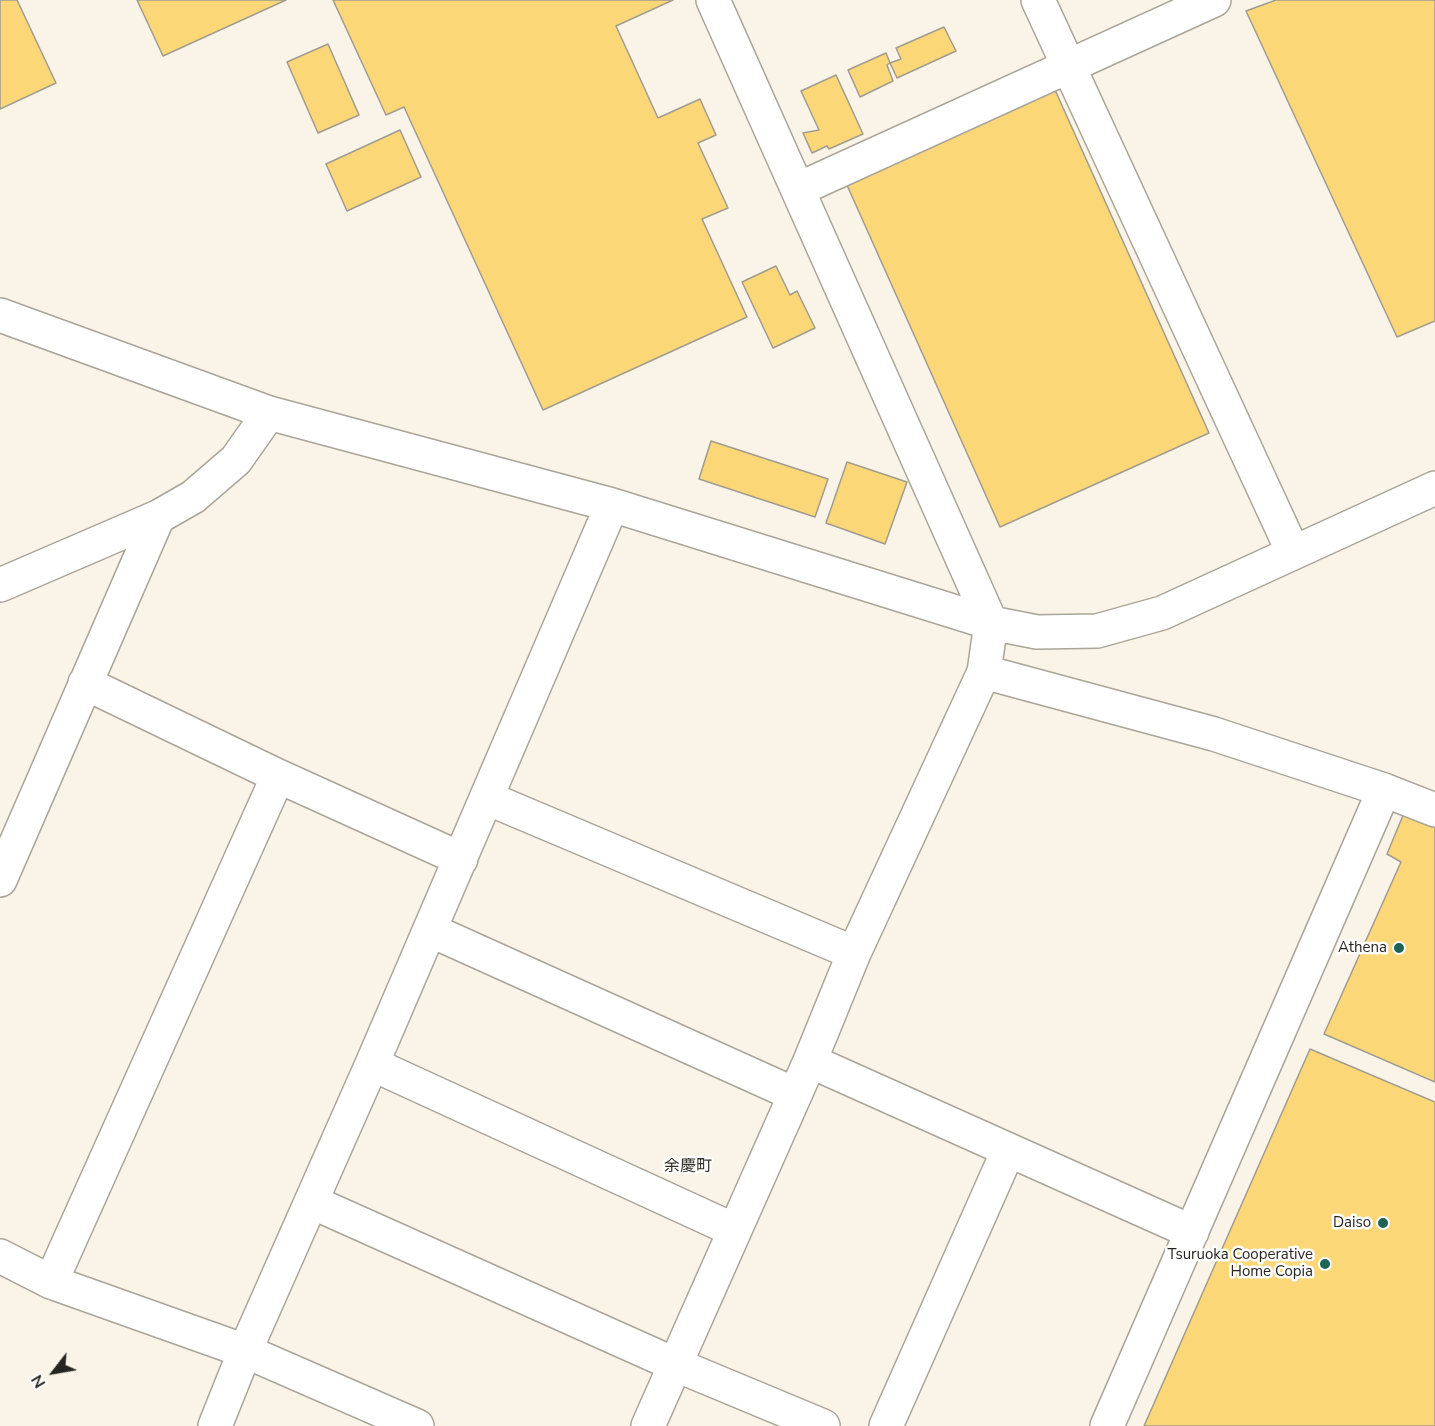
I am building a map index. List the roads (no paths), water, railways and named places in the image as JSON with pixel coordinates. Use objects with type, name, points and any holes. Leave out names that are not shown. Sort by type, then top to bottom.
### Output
[{"type":"street","points":[[648,1426],[810,1061],[854,953],[984,672],[991,623],[713,0]]},
{"type":"street","points":[[1038,0],[1293,552]]},
{"type":"street","points":[[799,189],[1214,0]]},
{"type":"street","points":[[0,315],[268,413],[612,505],[991,623],[1038,632],[1097,631],[1162,613],[1435,488]]},
{"type":"street","points":[[0,585],[158,517],[193,497],[236,460],[268,413]]},
{"type":"street","points":[[215,1426],[245,1351],[461,859],[612,505]]},
{"type":"street","points":[[0,880],[158,517]]},
{"type":"street","points":[[984,672],[1214,734],[1384,790],[1435,810]]},
{"type":"street","points":[[85,683],[278,776],[461,859]]},
{"type":"street","points":[[51,1282],[278,776]]},
{"type":"street","points":[[1107,1426],[1384,790]]},
{"type":"street","points":[[487,798],[854,953]]},
{"type":"street","points":[[430,930],[794,1094]]},
{"type":"street","points":[[810,1061],[1192,1232]]},
{"type":"street","points":[[372,1064],[734,1230]]},
{"type":"street","points":[[886,1426],[1008,1150]]},
{"type":"street","points":[[312,1202],[674,1364],[823,1426]]},
{"type":"street","points":[[0,1256],[51,1282],[245,1351],[417,1426]]},
{"type":"place","name":"Athena","points":[[1399,948]]},
{"type":"place","name":"Daiso","points":[[1383,1223]]},
{"type":"place","name":"Tsuruoka Cooperative Home Copia","points":[[1325,1264]]},
{"type":"district","name":"余慶町","points":[[688,1167]]}]
